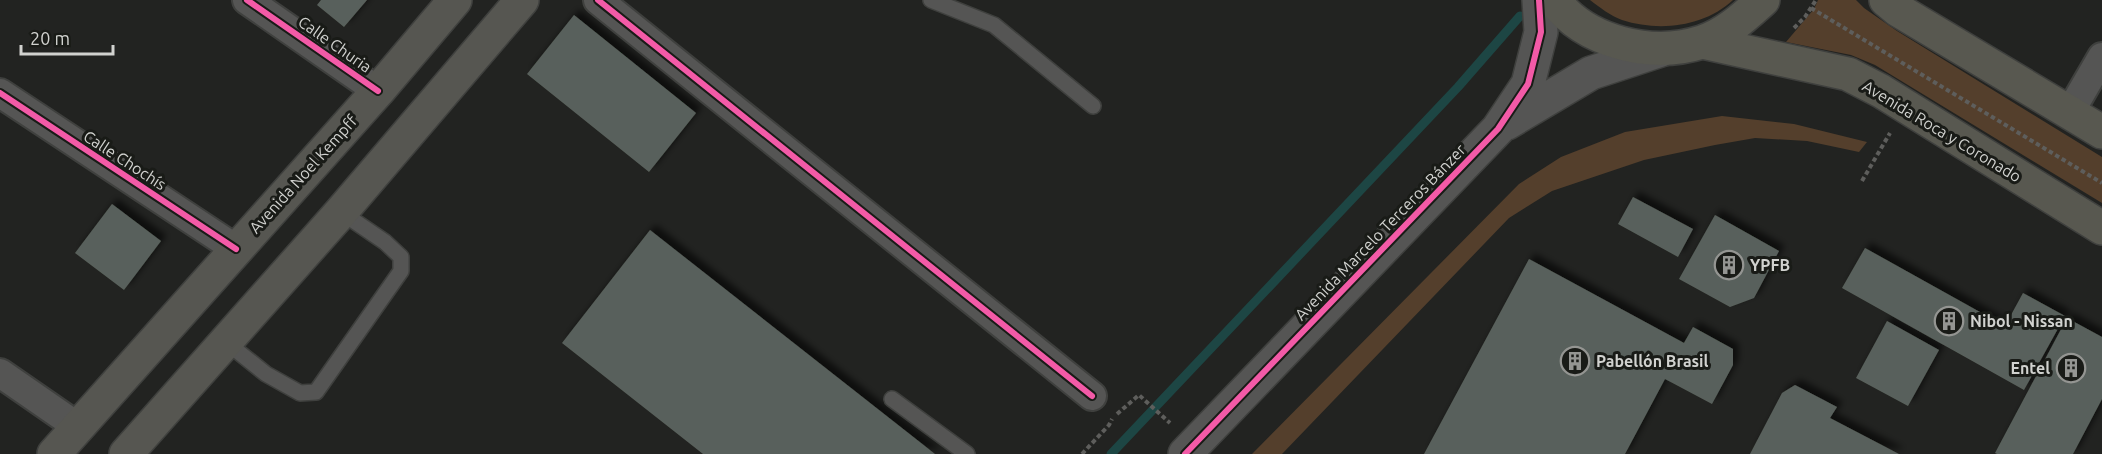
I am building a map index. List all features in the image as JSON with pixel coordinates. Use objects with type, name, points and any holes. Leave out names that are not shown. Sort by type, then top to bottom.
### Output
[{"type":"main road","name":"Avenida Noel Kempff","points":[[62,446],[378,91],[455,0]]},
{"type":"main road","points":[[460,72],[449,65],[442,54],[444,44],[471,0]]},
{"type":"main road","points":[[126,454],[341,212],[522,0]]},
{"type":"main road","points":[[1554,0],[1560,8],[1589,31],[1624,45],[1661,50],[1702,42],[1736,24],[1763,0]]},
{"type":"main road","points":[[1886,0],[1898,10],[2102,132]]},
{"type":"main road","name":"Avenida Roca y Coronado","points":[[1702,42],[1848,74],[1881,91],[2102,228]]},
{"type":"main road","points":[[341,212],[393,126],[396,113],[390,99],[378,91]]},
{"type":"street","name":"Calle Churia","points":[[247,0],[378,91]]},
{"type":"street","points":[[598,0],[1092,396]]},
{"type":"street","name":"Avenida Marcelo Terceros Bánzer","points":[[1185,454],[1498,129],[1528,84],[1541,32],[1539,0]]},
{"type":"street","name":"Avenida Marcelo Terceros Bánzer","points":[[1498,129],[1590,73],[1661,50]]},
{"type":"street","points":[[2070,112],[2102,57]]},
{"type":"street","name":"Calle Chochís","points":[[0,93],[236,249]]},
{"type":"street","points":[[0,373],[62,446]]},
{"type":"lane","points":[[931,0],[994,25],[1093,106]]},
{"type":"lane","points":[[226,342],[266,374],[300,393],[316,392],[401,271],[401,257],[386,242],[341,212]]},
{"type":"lane","points":[[892,399],[967,454]]},
{"type":"path","points":[[1811,8],[2102,183]]},
{"type":"path","points":[[2010,127],[2013,122]]},
{"type":"path","points":[[1862,181],[1881,149]]},
{"type":"path","points":[[1112,419],[1139,395],[1166,419]]},
{"type":"shaded area","points":[[1590,0],[1733,0],[1709,16],[1695,21],[1680,25],[1651,26],[1622,20],[1609,14]]},
{"type":"shaded area","points":[[1818,0],[1856,0],[1897,31],[2102,157],[2102,203],[1875,65],[1851,55],[1786,42],[1814,9]]},
{"type":"shaded area","points":[[1722,116],[1794,124],[1867,142],[1859,152],[1807,141],[1755,138],[1644,160],[1552,191],[1509,218],[1282,454],[1252,454],[1519,184],[1561,157],[1625,132]]},
{"type":"building","points":[[321,0],[367,0],[344,27],[317,5]]},
{"type":"building","points":[[574,15],[696,113],[649,172],[527,74]]},
{"type":"building","points":[[1633,197],[1693,229],[1678,257],[1618,224]]},
{"type":"building","points":[[112,204],[161,241],[124,290],[75,253]]},
{"type":"building","name":"YPFB","points":[[1715,215],[1779,251],[1754,298],[1730,307],[1679,279]]},
{"type":"building","points":[[650,230],[935,454],[703,454],[562,343]]},
{"type":"building","name":"Nibol - Nissan","points":[[1865,248],[2005,326],[2023,293],[2065,316],[2024,390],[1842,288]]},
{"type":"building","name":"Pabellón Brasil","points":[[1529,259],[1684,343],[1693,327],[1733,349],[1733,365],[1712,404],[1665,379],[1625,454],[1424,454]]},
{"type":"building","name":"Entel","points":[[2067,318],[2102,337],[2102,399],[2073,454],[1995,453]]},
{"type":"building","points":[[1887,321],[1939,350],[1908,406],[1856,378]]},
{"type":"building","points":[[1795,385],[1837,407],[1830,418],[1899,454],[1750,454],[1782,393]]},
{"type":"waterway","points":[[1111,454],[1458,87],[1520,16]]},
{"type":"cycle path","points":[[247,0],[378,91]]},
{"type":"cycle path","points":[[598,0],[1092,396]]},
{"type":"cycle path","points":[[1185,454],[1498,129],[1528,84],[1541,32],[1539,0]]},
{"type":"cycle path","points":[[0,93],[236,249]]},
{"type":"place","name":"YPFB","points":[[1729,265]]},
{"type":"place","name":"Nibol - Nissan","points":[[1949,321]]},
{"type":"place","name":"Pabellón Brasil","points":[[1575,361]]},
{"type":"place","name":"Entel","points":[[2071,368]]}]
